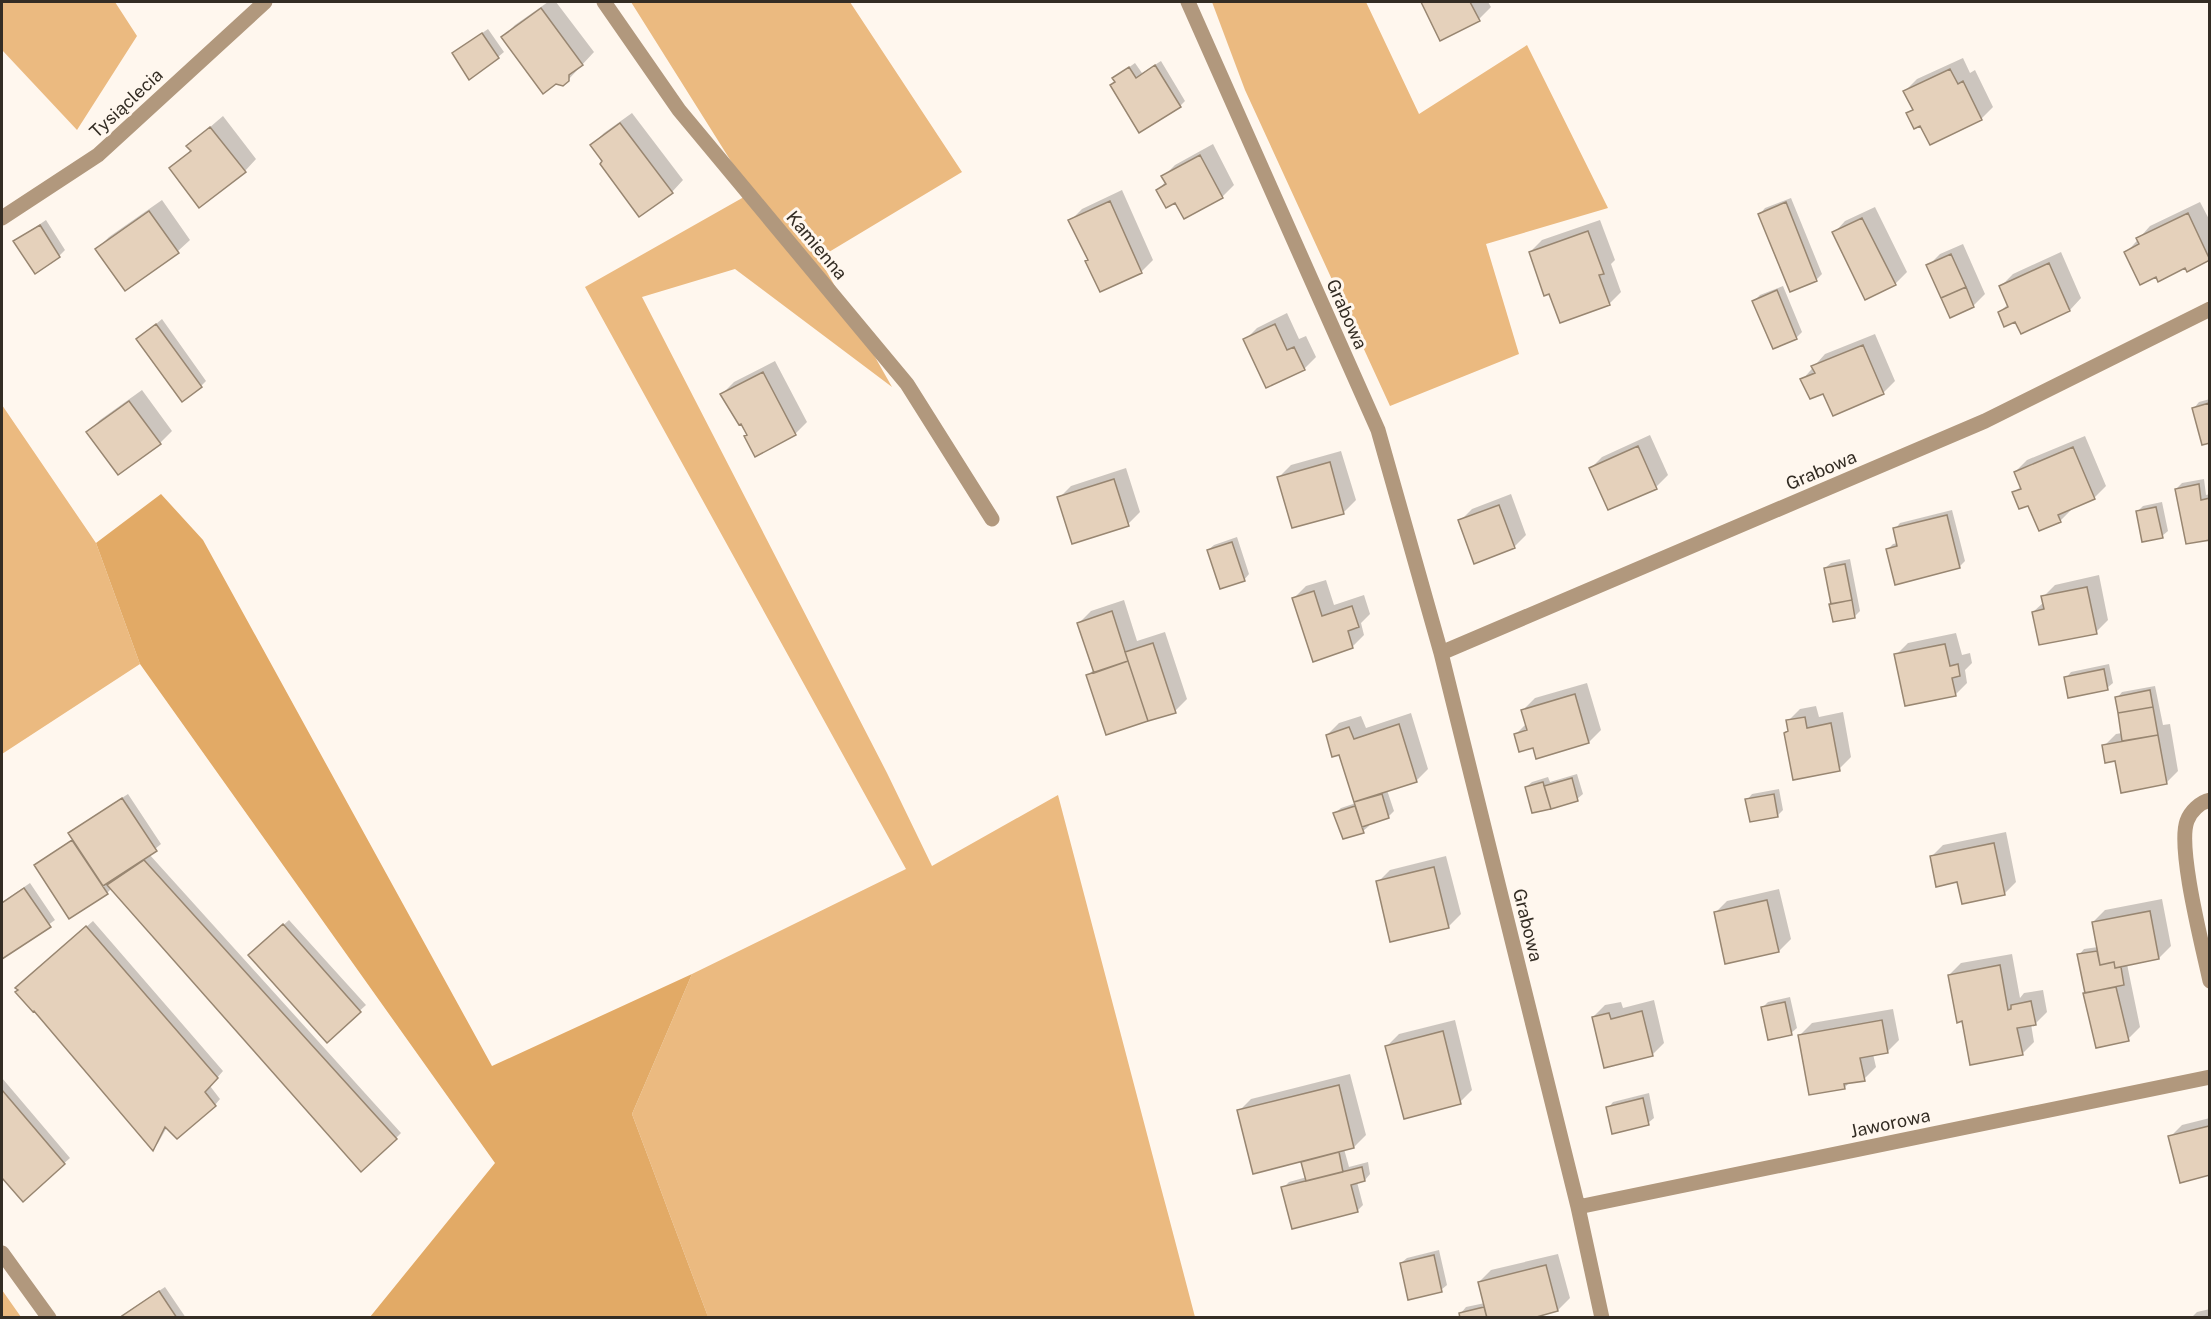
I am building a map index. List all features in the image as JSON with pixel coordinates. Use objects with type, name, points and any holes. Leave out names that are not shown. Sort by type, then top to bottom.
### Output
[{"type":"street","name":"Tysiąclecia","points":[[2,218],[99,155],[265,2]]},
{"type":"street","name":"Kamienna","points":[[604,2],[679,110],[907,384],[992,519]]},
{"type":"street","name":"Grabowa","points":[[1188,2],[1377,430],[1441,653],[1578,1207],[1602,1317]]},
{"type":"street","name":"Grabowa","points":[[1441,653],[1985,421],[2210,309]]},
{"type":"street","points":[[2210,800],[2201,802],[2187,821],[2184,850],[2210,981]]},
{"type":"street","name":"Jaworowa","points":[[1578,1207],[2210,1077]]},
{"type":"street","points":[[2,1253],[49,1317]]},
{"type":"shaded area","points":[[2,2],[115,2],[137,36],[77,130],[2,50]]},
{"type":"shaded area","points":[[631,2],[850,2],[962,172],[819,258],[892,387],[735,269],[642,297],[887,773],[932,866],[1058,795],[1195,1317],[707,1317],[632,1114],[692,974],[906,869],[585,287],[751,193]]},
{"type":"shaded area","points":[[1212,2],[1366,2],[1419,114],[1527,45],[1608,208],[1486,244],[1519,354],[1390,406],[1245,90]]},
{"type":"shaded area","points":[[2,405],[96,543],[140,664],[2,754]]},
{"type":"shaded area","points":[[161,494],[203,540],[492,1066],[692,974],[632,1114],[707,1317],[370,1317],[495,1163],[140,664],[96,543]]},
{"type":"shaded area","points":[[2,1290],[21,1317],[2,1317]]},
{"type":"building","points":[[1421,2],[1470,2],[1480,21],[1440,41]]},
{"type":"building","points":[[541,8],[583,65],[569,75],[569,81],[563,86],[556,84],[543,94],[501,37]]},
{"type":"building","points":[[482,33],[499,58],[469,80],[452,53]]},
{"type":"building","points":[[1155,65],[1181,107],[1139,133],[1110,85],[1115,82],[1112,78],[1129,67],[1136,78]]},
{"type":"building","points":[[1950,69],[1958,84],[1963,81],[1982,120],[1930,145],[1920,126],[1914,129],[1906,113],[1913,110],[1903,91]]},
{"type":"building","points":[[620,123],[673,193],[639,217],[600,164],[602,161],[590,145]]},
{"type":"building","points":[[210,127],[246,172],[199,208],[169,168],[191,151],[186,146]]},
{"type":"building","points":[[1200,155],[1223,198],[1184,219],[1175,203],[1166,208],[1156,190],[1166,184],[1161,176]]},
{"type":"building","points":[[1110,201],[1142,273],[1100,292],[1085,261],[1088,260],[1068,220]]},
{"type":"building","points":[[1786,202],[1817,281],[1790,292],[1758,214]]},
{"type":"building","points":[[149,211],[179,253],[125,291],[95,249]]},
{"type":"building","points":[[2188,213],[2210,260],[2187,272],[2185,268],[2158,282],[2156,277],[2140,285],[2124,252],[2139,244],[2136,238]]},
{"type":"building","points":[[1862,218],[1896,285],[1865,300],[1832,232]]},
{"type":"building","points":[[40,225],[60,257],[35,274],[13,241]]},
{"type":"building","points":[[1588,231],[1604,274],[1599,275],[1610,305],[1560,323],[1549,294],[1544,296],[1529,252]]},
{"type":"building","points":[[1951,254],[1966,287],[1941,298],[1926,265]]},
{"type":"building","points":[[2049,263],[2070,311],[2021,334],[2015,322],[2004,327],[1998,312],[2008,307],[1999,286]]},
{"type":"building","points":[[1966,287],[1974,307],[1950,318],[1941,298]]},
{"type":"building","points":[[1777,290],[1797,339],[1773,349],[1752,301]]},
{"type":"building","points":[[156,324],[202,387],[182,402],[136,339]]},
{"type":"building","points":[[1275,324],[1287,350],[1294,347],[1305,370],[1266,388],[1243,339]]},
{"type":"building","points":[[1863,345],[1884,394],[1833,416],[1823,394],[1810,399],[1800,379],[1815,373],[1811,366]]},
{"type":"building","points":[[763,372],[796,435],[755,457],[744,436],[747,435],[741,424],[739,425],[720,394]]},
{"type":"building","points":[[129,401],[161,444],[118,475],[86,432]]},
{"type":"building","points":[[2209,403],[2210,443],[2202,445],[2192,408]]},
{"type":"building","points":[[1638,446],[1657,489],[1608,510],[1589,468]]},
{"type":"building","points":[[2073,447],[2095,499],[2058,515],[2061,522],[2039,531],[2028,506],[2019,509],[2012,492],[2021,489],[2014,472]]},
{"type":"building","points":[[1330,462],[1344,514],[1292,528],[1277,477]]},
{"type":"building","points":[[1114,479],[1129,526],[1072,544],[1057,497]]},
{"type":"building","points":[[2199,484],[2201,500],[2210,498],[2210,540],[2186,544],[2175,489]]},
{"type":"building","points":[[1499,505],[1515,548],[1474,564],[1458,520]]},
{"type":"building","points":[[2156,507],[2163,538],[2142,542],[2136,511]]},
{"type":"building","points":[[1947,515],[1960,568],[1895,585],[1886,549],[1897,546],[1893,528]]},
{"type":"building","points":[[1232,542],[1245,581],[1220,589],[1207,550]]},
{"type":"building","points":[[1845,564],[1852,600],[1831,604],[1824,568]]},
{"type":"building","points":[[2087,587],[2097,634],[2039,645],[2032,612],[2044,609],[2041,596]]},
{"type":"building","points":[[1314,591],[1322,616],[1352,606],[1359,627],[1348,631],[1353,648],[1313,662],[1292,598]]},
{"type":"building","points":[[1852,600],[1855,618],[1833,622],[1829,604]]},
{"type":"building","points":[[1112,611],[1128,661],[1094,673],[1077,623]]},
{"type":"building","points":[[1153,643],[1176,713],[1148,721],[1125,652]]},
{"type":"building","points":[[1945,644],[1950,666],[1958,664],[1960,676],[1952,678],[1956,696],[1905,706],[1894,654]]},
{"type":"building","points":[[1128,661],[1148,721],[1106,735],[1086,675]]},
{"type":"building","points":[[2104,669],[2108,690],[2068,698],[2064,677]]},
{"type":"building","points":[[2150,690],[2153,707],[2118,713],[2115,697]]},
{"type":"building","points":[[1575,694],[1589,743],[1536,759],[1533,748],[1519,752],[1514,734],[1527,730],[1521,710]]},
{"type":"building","points":[[2153,707],[2158,735],[2122,741],[2118,713]]},
{"type":"building","points":[[1805,717],[1807,728],[1831,723],[1840,771],[1793,780],[1784,733],[1788,731],[1786,720]]},
{"type":"building","points":[[1399,724],[1417,782],[1354,802],[1339,755],[1332,757],[1326,735],[1349,727],[1354,739]]},
{"type":"building","points":[[2158,735],[2167,784],[2121,793],[2115,761],[2105,763],[2102,745]]},
{"type":"building","points":[[1572,778],[1578,801],[1551,809],[1544,786]]},
{"type":"building","points":[[1543,782],[1551,809],[1532,813],[1525,787]]},
{"type":"building","points":[[1382,794],[1389,818],[1362,827],[1354,802]]},
{"type":"building","points":[[1774,794],[1778,817],[1750,822],[1745,799]]},
{"type":"building","points":[[122,798],[157,851],[103,886],[68,833]]},
{"type":"building","points":[[1355,806],[1364,833],[1343,839],[1333,813]]},
{"type":"building","points":[[72,840],[108,894],[69,919],[34,865]]},
{"type":"building","points":[[1994,843],[2005,895],[1962,904],[1957,882],[1936,887],[1930,856]]},
{"type":"building","points":[[144,860],[397,1139],[361,1172],[107,885]]},
{"type":"building","points":[[1434,867],[1449,928],[1390,942],[1376,881]]},
{"type":"building","points":[[24,888],[51,927],[2,959],[2,903]]},
{"type":"building","points":[[1767,900],[1779,952],[1725,964],[1714,912]]},
{"type":"building","points":[[2150,911],[2159,959],[2115,968],[2114,962],[2100,965],[2092,922]]},
{"type":"building","points":[[283,924],[361,1012],[327,1043],[248,955]]},
{"type":"building","points":[[86,926],[218,1078],[205,1092],[216,1106],[177,1139],[165,1127],[153,1151],[34,1011],[15,992],[18,990],[15,988]]},
{"type":"building","points":[[2097,951],[2100,965],[2114,962],[2115,968],[2121,967],[2124,985],[2085,993],[2077,954]]},
{"type":"building","points":[[2000,965],[2008,1010],[2011,1009],[2011,1005],[2031,1001],[2036,1025],[2017,1028],[2023,1055],[1970,1065],[1962,1021],[1957,1023],[1948,975]]},
{"type":"building","points":[[2116,987],[2129,1041],[2096,1048],[2083,993]]},
{"type":"building","points":[[1785,1002],[1792,1035],[1768,1040],[1761,1007]]},
{"type":"building","points":[[1642,1011],[1653,1056],[1604,1068],[1592,1017],[1609,1013],[1611,1019]]},
{"type":"building","points":[[1882,1020],[1888,1053],[1860,1058],[1865,1081],[1844,1084],[1845,1089],[1809,1095],[1798,1035]]},
{"type":"building","points":[[1443,1031],[1461,1104],[1404,1119],[1385,1046]]},
{"type":"building","points":[[1339,1085],[1354,1148],[1253,1174],[1237,1110]]},
{"type":"building","points":[[2,1090],[65,1164],[23,1202],[2,1178]]},
{"type":"building","points":[[1643,1098],[1649,1125],[1612,1134],[1606,1107]]},
{"type":"building","points":[[2209,1126],[2210,1175],[2180,1183],[2168,1136]]},
{"type":"building","points":[[1339,1152],[1343,1172],[1306,1181],[1301,1162]]},
{"type":"building","points":[[1362,1167],[1365,1181],[1351,1185],[1358,1212],[1292,1229],[1281,1187]]},
{"type":"building","points":[[1434,1255],[1442,1292],[1408,1300],[1400,1263]]},
{"type":"building","points":[[1546,1265],[1558,1311],[1533,1318],[1487,1318],[1478,1282]]},
{"type":"building","points":[[159,1291],[177,1318],[119,1318]]},
{"type":"building","points":[[1484,1307],[1487,1318],[1460,1318],[1459,1313]]}]
